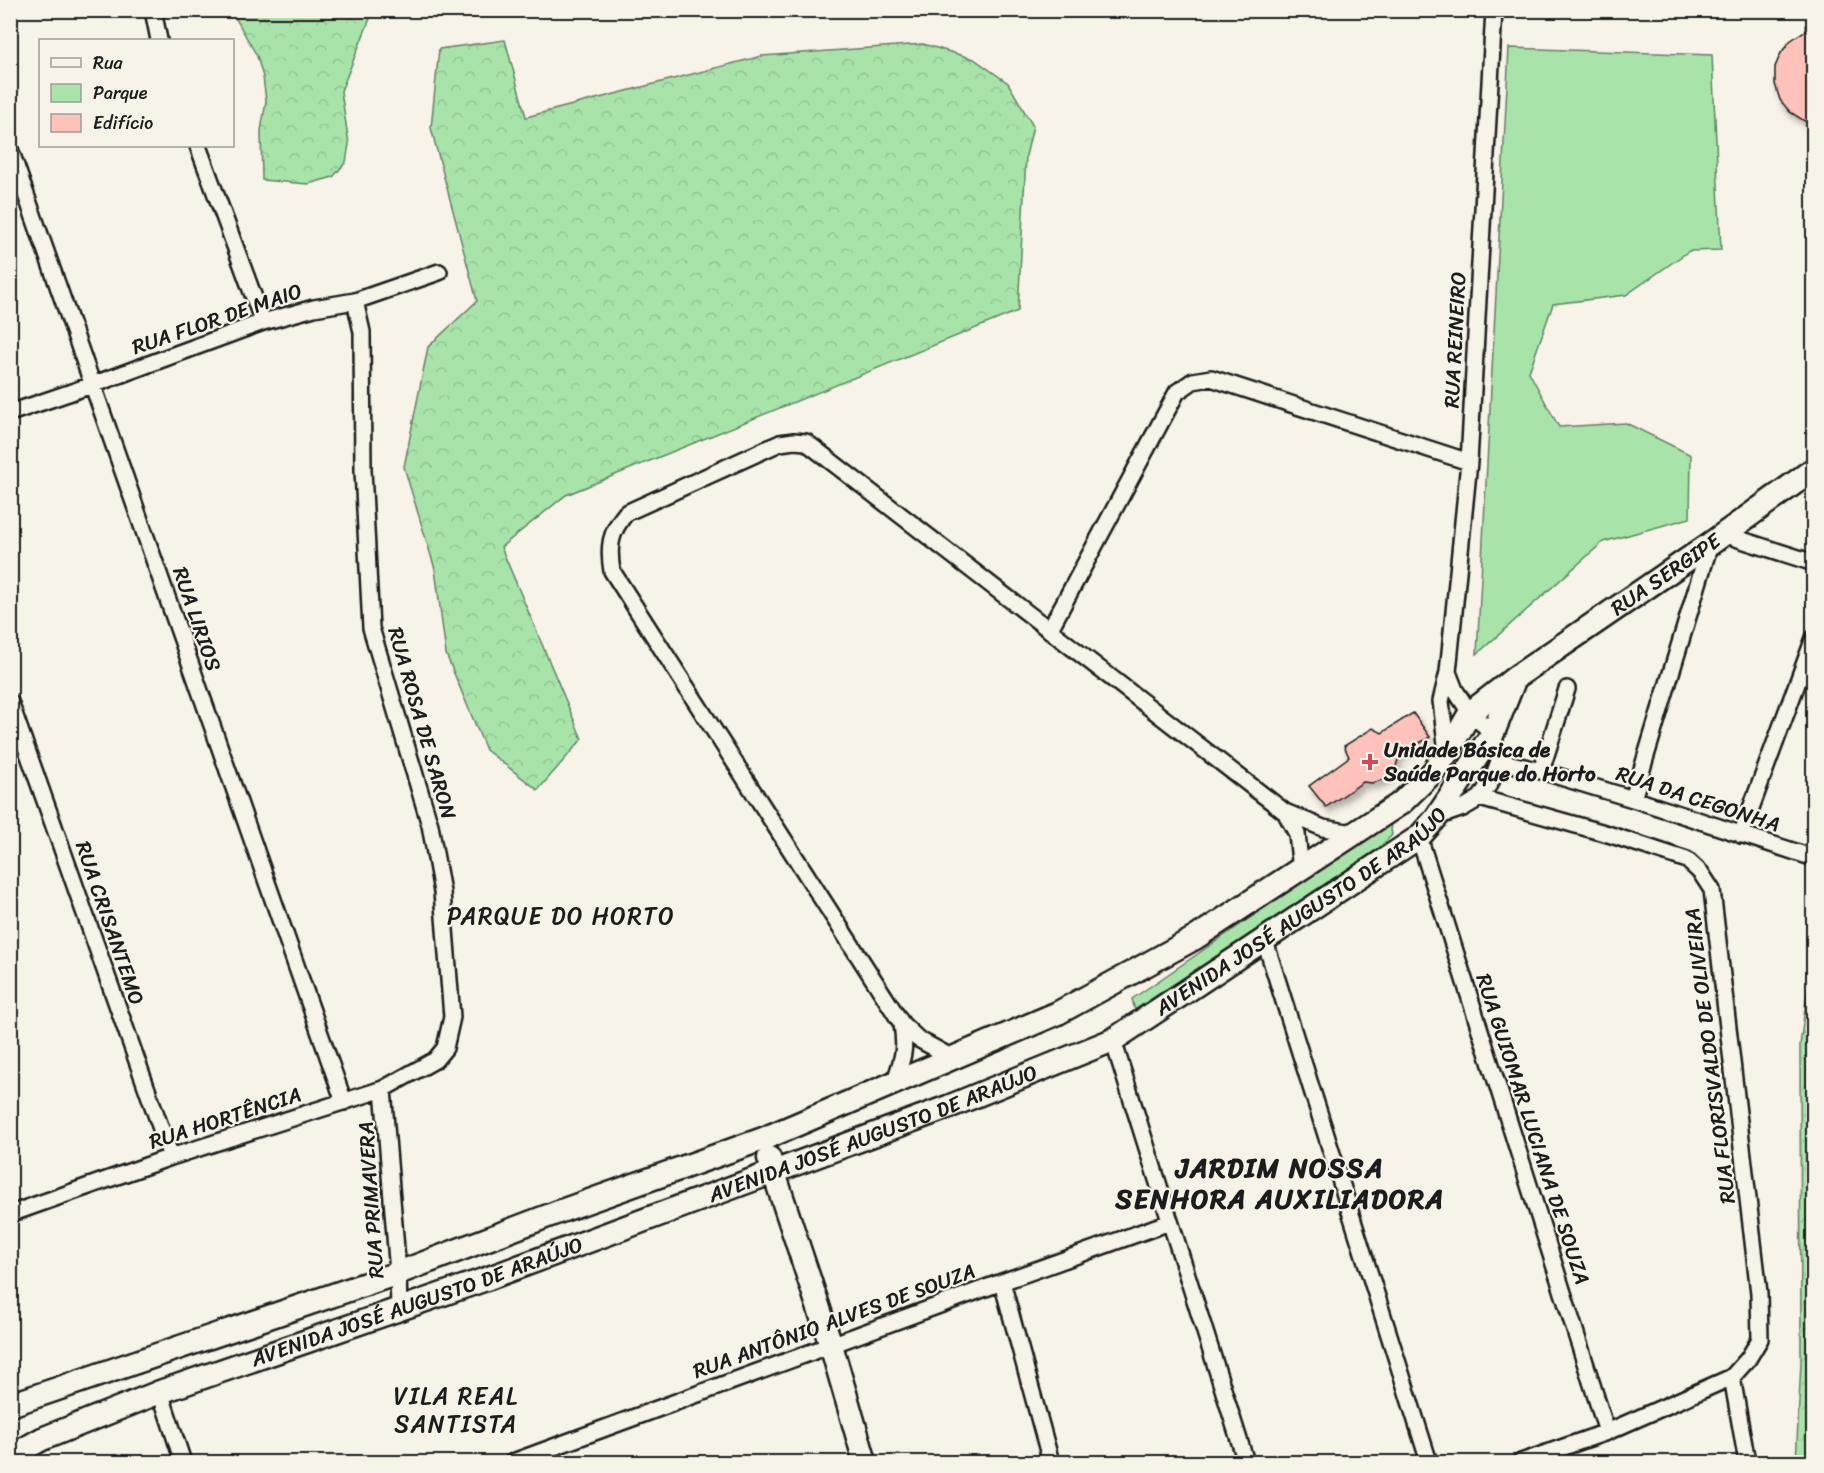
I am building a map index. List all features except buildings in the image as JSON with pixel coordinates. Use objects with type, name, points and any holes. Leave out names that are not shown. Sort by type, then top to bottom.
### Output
[{"type":"street","points":[[153,10],[159,39]]},
{"type":"street","name":"RUA REINEIRO","points":[[1447,753],[1441,701],[1448,672],[1469,462],[1494,10]]},
{"type":"street","points":[[198,147],[263,322]]},
{"type":"street","name":"RUA LIRIOS","points":[[10,149],[344,1102]]},
{"type":"street","name":"RUA FLOR DE MAIO","points":[[10,413],[263,322],[314,308],[355,301],[439,272]]},
{"type":"street","name":"RUA ROSA DE SARON","points":[[355,301],[362,332],[363,470],[371,628],[430,825],[442,892],[452,1017],[445,1048]]},
{"type":"street","points":[[1050,629],[1177,392],[1193,381],[1210,378],[1469,462]]},
{"type":"street","points":[[951,1058],[918,1039],[902,1024],[612,571],[609,552],[616,524],[626,513],[780,443],[806,442],[1285,812],[1323,828],[1354,833]]},
{"type":"street","name":"RUA SERGIPE","points":[[1515,677],[1814,470]]},
{"type":"street","points":[[1633,799],[1717,539],[1814,563]]},
{"type":"street","points":[[1741,835],[1814,638]]},
{"type":"street","points":[[1436,818],[1480,798],[1492,780],[1499,761],[1493,733],[1470,713],[1455,690],[1448,672]]},
{"type":"street","name":"AVENIDA JOSÉ AUGUSTO DE ARAÚJO","points":[[10,1406],[398,1273],[561,1211],[764,1143],[895,1082],[1058,1013],[1195,938],[1401,802],[1433,772],[1470,713],[1515,677]]},
{"type":"street","name":"AVENIDA JOSÉ AUGUSTO DE ARAÚJO","points":[[10,1457],[42,1439],[160,1392],[489,1278],[948,1107],[1113,1040],[1419,837],[1436,818],[1493,733],[1515,677]]},
{"type":"street","points":[[1541,771],[1567,689]]},
{"type":"street","name":"RUA CRISANTEMO","points":[[10,702],[171,1158]]},
{"type":"street","name":"RUA DA CEGONHA","points":[[1499,761],[1541,771],[1633,799],[1814,858]]},
{"type":"street","name":"RUA FLORISVALDO DE OLIVEIRA","points":[[1480,798],[1608,834],[1687,860],[1701,873],[1712,890],[1759,1293],[1760,1339],[1748,1359],[1732,1377]]},
{"type":"street","points":[[1285,812],[1296,834],[1301,870]]},
{"type":"street","name":"RUA GUIOMAR LUCIANA DE SOUZA","points":[[1419,837],[1607,1432]]},
{"type":"street","points":[[1264,941],[1429,1462]]},
{"type":"street","points":[[895,1082],[905,1046],[902,1024]]},
{"type":"street","points":[[1113,1040],[1246,1462]]},
{"type":"street","name":"RUA HORTÊNCIA","points":[[10,1214],[171,1158],[383,1089],[435,1060],[445,1048]]},
{"type":"street","name":"RUA PRIMAVERA","points":[[383,1089],[399,1308]]},
{"type":"street","points":[[764,1143],[831,1345],[865,1462]]},
{"type":"street","name":"RUA ANTÔNIO ALVES DE SOUZA","points":[[513,1462],[1170,1222]]},
{"type":"street","points":[[1002,1282],[1051,1462]]},
{"type":"street","points":[[1521,1462],[1607,1432],[1732,1377],[1747,1462]]},
{"type":"street","points":[[160,1392],[183,1462]]},
{"type":"green space","points":[[231,10],[371,11],[341,91],[349,144],[346,162],[333,177],[308,184],[262,180],[261,131],[266,101],[263,77],[257,56]]},
{"type":"green space","points":[[505,40],[526,117],[762,56],[923,44],[974,59],[1008,83],[1033,126],[1026,156],[1018,311],[566,495],[501,547],[582,739],[538,790],[486,750],[446,654],[435,569],[404,467],[428,347],[477,301],[431,128],[439,49]]},
{"type":"green space","points":[[1509,48],[1712,55],[1721,250],[1689,251],[1626,295],[1553,304],[1529,372],[1559,427],[1626,423],[1691,455],[1690,518],[1603,542],[1477,654]]},
{"type":"green space","points":[[1390,822],[1392,835],[1378,849],[1135,1010],[1132,999]]},
{"type":"green space","points":[[1813,950],[1814,1462],[1796,1462],[1801,1362],[1800,1045]]},
{"type":"place","name":"Unidade Básica de Saúde Parque do Horto","points":[[1370,762]]},
{"type":"district","name":"PARQUE DO HORTO","points":[[561,916]]},
{"type":"district","name":"JARDIM NOSSA SENHORA AUXILIADORA","points":[[1280,1184]]},
{"type":"district","name":"VILA REAL SANTISTA","points":[[456,1410]]}]
